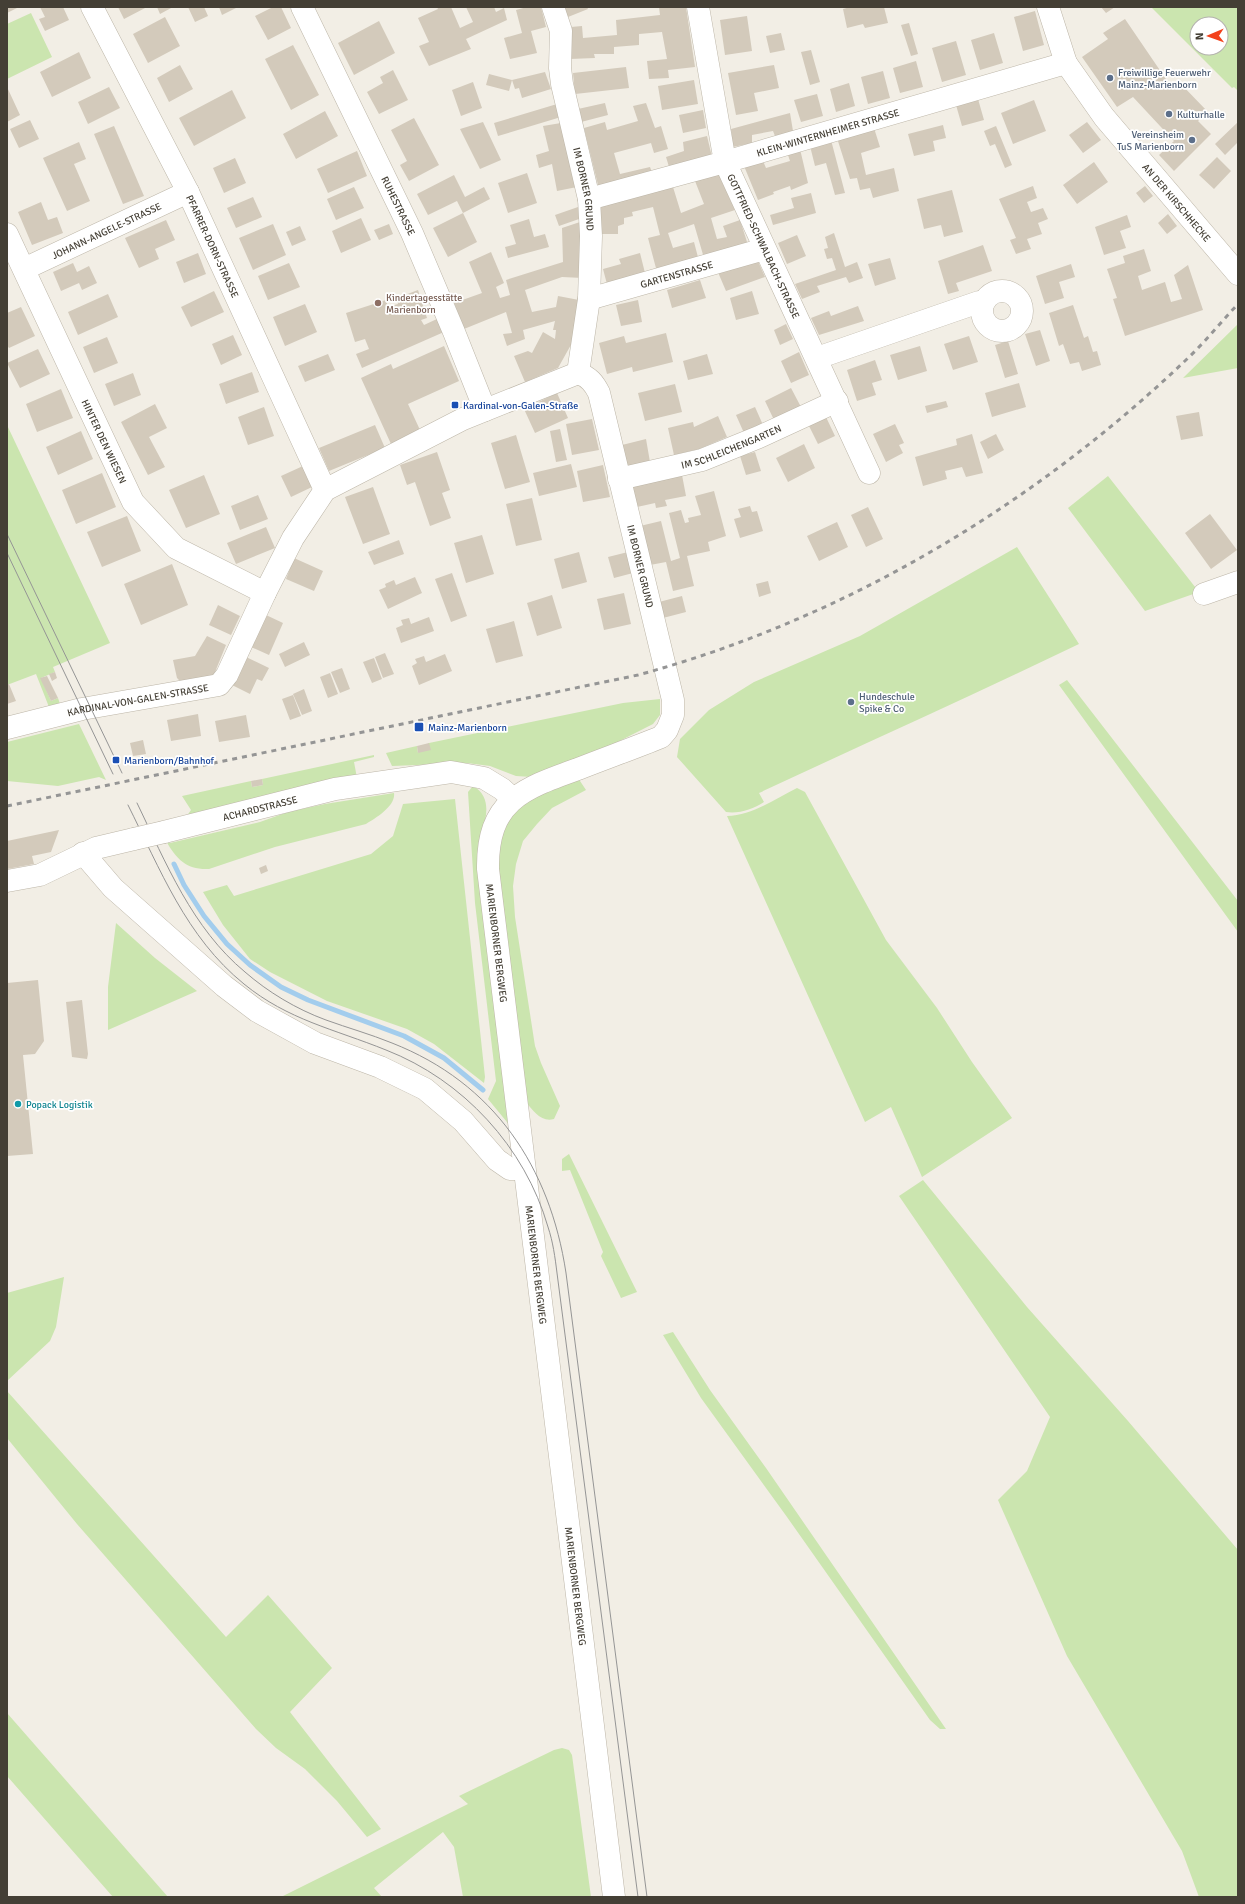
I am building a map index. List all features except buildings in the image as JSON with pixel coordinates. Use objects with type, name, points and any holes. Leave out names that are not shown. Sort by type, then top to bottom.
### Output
[{"type":"street","name":"PFARRER-DORN-STRASSE","points":[[92,7],[188,192],[324,490]]},
{"type":"street","name":"RUHESTRASSE","points":[[302,7],[412,233],[454,332],[484,410]]},
{"type":"street","name":"IM BORNER GRUND","points":[[553,7],[561,31],[560,68],[562,84],[589,199],[592,236],[589,299],[578,373],[587,376],[599,393],[672,700],[672,715],[667,730],[661,737]]},
{"type":"street","name":"GOTTFRIED-SCHWALBACH-STRASSE","points":[[698,7],[725,162],[837,401],[869,473]]},
{"type":"street","name":"AN DER KIRSCHHECKE","points":[[1048,7],[1066,63],[1104,117],[1238,274]]},
{"type":"street","name":"KLEIN-WINTERNHEIMER STRASSE","points":[[589,199],[725,162],[1066,63]]},
{"type":"street","name":"JOHANN-ANGELE-STRASSE","points":[[24,269],[188,192]]},
{"type":"street","name":"HINTER DEN WIESEN","points":[[7,234],[133,502],[176,548],[265,593]]},
{"type":"street","name":"GARTENSTRASSE","points":[[589,299],[764,248]]},
{"type":"street","points":[[817,358],[979,302],[983,304]]},
{"type":"street","points":[[324,490],[484,410],[578,373]]},
{"type":"street","name":"IM SCHLEICHENGARTEN","points":[[619,479],[702,460],[759,437],[837,401]]},
{"type":"street","name":"KARDINAL-VON-GALEN-STRASSE","points":[[7,728],[82,709],[219,685],[226,675],[293,538],[324,490]]},
{"type":"street","points":[[1204,594],[1238,582]]},
{"type":"street","name":"MARIENBORNER BERGWEG","points":[[614,1897],[523,1169],[488,869],[488,851],[494,825],[500,815],[514,799],[537,784],[661,737]]},
{"type":"street","name":"ACHARDSTRASSE","points":[[7,881],[40,875],[96,848],[335,789],[451,772],[484,778],[502,789],[514,799]]},
{"type":"street","points":[[83,853],[113,888],[218,981],[257,1011],[315,1043],[380,1067],[425,1089],[463,1121],[497,1160],[510,1169],[523,1169]]},
{"type":"green space","points":[[1151,7],[1238,7],[1238,91],[1234,87],[1232,88],[1200,56],[1229,56],[1229,16],[1189,16],[1189,45]]},
{"type":"green space","points":[[31,13],[52,57],[7,79],[7,24]]},
{"type":"green space","points":[[1238,324],[1238,368],[1183,378]]},
{"type":"green space","points":[[7,425],[110,643],[53,667],[55,672],[41,678],[51,701],[58,698],[60,704],[49,707],[36,674],[7,685]]},
{"type":"green space","points":[[1108,476],[1199,592],[1145,611],[1068,508]]},
{"type":"green space","points":[[1017,547],[1079,644],[759,793],[764,802],[746,810],[726,812],[677,757],[680,739],[709,710],[754,682],[860,636]]},
{"type":"green space","points":[[1067,680],[1238,901],[1238,932],[1059,685]]},
{"type":"green space","points":[[660,699],[660,715],[653,724],[590,756],[532,777],[516,776],[490,766],[467,763],[392,766],[386,753],[417,746],[418,753],[429,743],[623,703]]},
{"type":"green space","points":[[79,724],[106,780],[99,777],[58,786],[7,781],[7,742]]},
{"type":"green space","points":[[374,755],[374,757],[354,762],[357,778],[186,817],[191,810],[182,796],[251,781],[252,787],[263,785],[262,779]]},
{"type":"green space","points":[[578,778],[586,790],[552,808],[523,841],[516,864],[513,886],[515,917],[535,1046],[560,1106],[554,1119],[550,1120],[542,1118],[538,1115],[526,1102],[495,877],[500,836],[513,813],[530,798]]},
{"type":"green space","points":[[473,786],[481,792],[485,800],[486,808],[486,817],[479,854],[511,1127],[488,1099],[496,1081],[475,903],[468,792]]},
{"type":"green space","points":[[797,788],[805,792],[886,940],[937,1008],[972,1062],[1012,1118],[922,1177],[891,1107],[865,1122],[727,816],[755,810]]},
{"type":"green space","points":[[394,793],[394,798],[389,807],[366,824],[275,847],[209,869],[189,866],[174,854],[166,841],[170,843],[260,822],[288,812],[325,804]]},
{"type":"green space","points":[[455,799],[485,1077],[484,1083],[434,1044],[407,1029],[327,1001],[270,972],[250,959],[223,925],[203,892],[227,885],[234,896],[371,854],[393,836],[403,804]]},
{"type":"green space","points":[[116,923],[155,958],[197,991],[108,1030],[108,987]]},
{"type":"green space","points":[[569,1154],[637,1292],[621,1298],[601,1256],[603,1252],[570,1170],[562,1171],[562,1159]]},
{"type":"green space","points":[[923,1180],[1027,1307],[1128,1421],[1238,1550],[1238,1897],[1199,1897],[1182,1851],[1067,1656],[998,1500],[1027,1471],[1050,1417],[899,1196]]},
{"type":"green space","points":[[64,1277],[56,1327],[50,1341],[7,1381],[7,1293]]},
{"type":"green space","points":[[673,1332],[710,1390],[766,1468],[946,1729],[940,1729],[930,1720],[701,1398],[663,1335]]},
{"type":"green space","points":[[7,1391],[226,1637],[268,1595],[332,1668],[290,1712],[381,1829],[367,1837],[337,1801],[305,1769],[276,1748],[256,1729],[77,1524],[7,1438]]},
{"type":"green space","points":[[7,1713],[168,1897],[113,1897],[7,1776]]},
{"type":"green space","points":[[562,1748],[569,1750],[572,1755],[591,1897],[463,1897],[454,1847],[443,1832],[374,1888],[382,1897],[281,1897],[468,1804],[459,1796],[554,1750]]},
{"type":"waterway","points":[[174,864],[184,885],[204,916],[227,944],[250,965],[281,987],[308,1000],[404,1036],[444,1058],[483,1090]]},
{"type":"tram line","points":[[7,534],[122,773]]},
{"type":"tram line","points":[[7,553],[113,774]]},
{"type":"tram line","points":[[137,803],[182,894],[195,915],[226,955],[263,986],[304,1011],[392,1043],[428,1060],[460,1081],[488,1105],[511,1133],[531,1164],[546,1198],[558,1234],[566,1273],[647,1897]]},
{"type":"tram line","points":[[128,805],[176,901],[190,924],[224,965],[244,984],[277,1007],[312,1023],[386,1050],[414,1063],[441,1079],[465,1098],[487,1120],[507,1144],[524,1170],[538,1198],[553,1244],[638,1897]]},
{"type":"railway","points":[[7,806],[638,675],[714,651],[789,623],[862,589],[932,551],[1000,509],[1065,463],[1128,412],[1187,359],[1238,304]]},
{"type":"place","name":"Freiwillige Feuerwehr Mainz-Marienborn","points":[[1110,78]]},
{"type":"place","name":"Kulturhalle","points":[[1169,114]]},
{"type":"place","name":"Vereinsheim TuS Marienborn","points":[[1192,140]]},
{"type":"place","name":"Kindertagesstätte Marienborn","points":[[378,303]]},
{"type":"place","name":"Kardinal-von-Galen-Straße","points":[[455,405]]},
{"type":"place","name":"Hundeschule Spike & Co","points":[[851,702]]},
{"type":"place","name":"Mainz-Marienborn","points":[[419,727]]},
{"type":"place","name":"Marienborn/Bahnhof","points":[[116,760]]},
{"type":"place","name":"Popack Logistik","points":[[18,1104]]}]
